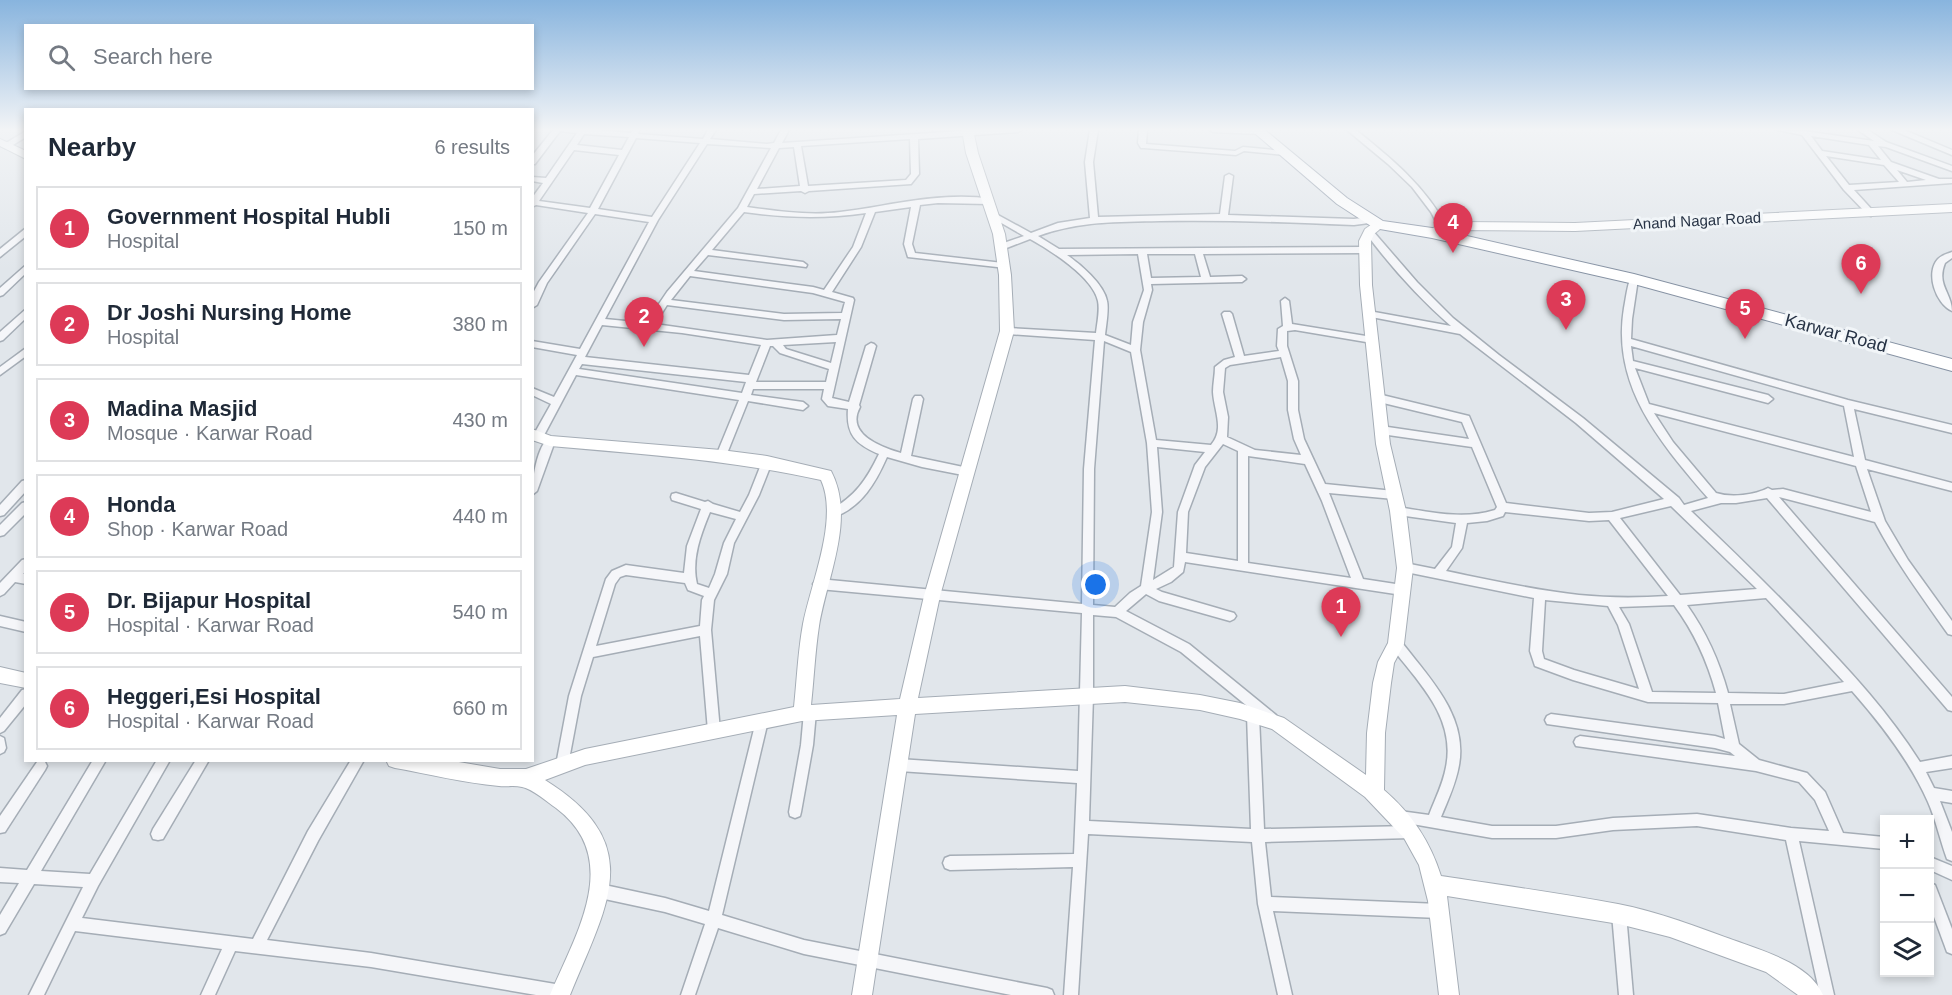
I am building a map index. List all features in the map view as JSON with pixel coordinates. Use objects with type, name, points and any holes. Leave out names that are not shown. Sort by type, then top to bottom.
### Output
[{"type":"highway","name":"Karwar Road","points":[[1313,176],[1372,225],[1437,230],[1634,279],[1952,365]]},
{"type":"street","points":[[534,202],[552,176]]},
{"type":"street","points":[[534,301],[543,282],[593,211],[611,176]]},
{"type":"street","points":[[534,478],[540,437],[556,402],[654,220],[683,176]]},
{"type":"street","points":[[649,326],[664,302],[742,210],[760,176]]},
{"type":"street","points":[[803,176],[806,191]]},
{"type":"street","points":[[752,192],[806,191],[908,182],[913,176]]},
{"type":"street","points":[[862,995],[907,708],[932,596],[1007,332],[1001,247],[995,218],[981,176]]},
{"type":"street","points":[[1090,176],[1094,220]]},
{"type":"street","points":[[1224,217],[1229,176]]},
{"type":"street","points":[[1405,176],[1419,188],[1434,208],[1437,230]]},
{"type":"street","points":[[1837,176],[1871,213]]},
{"type":"street","points":[[1898,176],[1905,184]]},
{"type":"street","points":[[1923,176],[1939,182]]},
{"type":"street","points":[[534,179],[549,181]]},
{"type":"street","points":[[1846,188],[1952,181]]},
{"type":"street","points":[[742,210],[810,216],[871,212],[938,200],[989,201]]},
{"type":"street","points":[[534,203],[654,220]]},
{"type":"street","points":[[916,203],[908,244],[911,255],[1003,266]]},
{"type":"street","name":"Anand Nagar Road","points":[[1437,230],[1575,227],[1952,208]]},
{"type":"street","points":[[827,293],[857,247],[871,212]]},
{"type":"street","points":[[1001,247],[1058,226],[1094,220],[1224,217],[1354,222],[1372,225],[1440,311],[1566,409],[1679,505],[1768,593],[1855,685],[1893,731],[1932,794],[1952,854]]},
{"type":"street","points":[[995,218],[1057,252],[1099,290],[1103,301],[1102,337],[1094,399],[1089,469],[1087,696],[1082,827],[1071,995]]},
{"type":"street","points":[[1372,225],[1364,250],[1369,314],[1382,430],[1398,511],[1405,568],[1396,644],[1386,662],[1382,683],[1376,733],[1375,792]]},
{"type":"street","points":[[0,254],[24,233]]},
{"type":"street","points":[[1057,252],[1364,250]]},
{"type":"street","points":[[1142,251],[1148,290],[1138,322],[1135,350],[1152,443],[1157,512],[1146,588]]},
{"type":"street","points":[[1198,251],[1207,281]]},
{"type":"street","points":[[706,252],[803,265]]},
{"type":"street","points":[[1952,255],[1943,259],[1939,264],[1938,272],[1943,299],[1952,308]]},
{"type":"street","points":[[0,293],[24,270]]},
{"type":"street","points":[[688,273],[827,293],[850,300],[828,386],[828,401],[855,407]]},
{"type":"street","points":[[1147,281],[1242,279]]},
{"type":"street","points":[[1634,279],[1627,314],[1626,341],[1630,363],[1646,406],[1654,425],[1668,444],[1718,500]]},
{"type":"street","points":[[1285,301],[1288,327]]},
{"type":"street","points":[[664,302],[776,317],[847,316]]},
{"type":"street","points":[[0,338],[24,314]]},
{"type":"street","points":[[1227,314],[1241,360]]},
{"type":"street","points":[[1369,314],[1463,331]]},
{"type":"street","points":[[601,322],[771,342],[841,338]]},
{"type":"street","points":[[1358,582],[1299,439],[1293,410],[1293,381],[1281,334],[1283,329],[1288,327],[1372,340]]},
{"type":"street","points":[[1007,332],[1102,337],[1135,350]]},
{"type":"street","points":[[1626,341],[1848,404],[1952,429]]},
{"type":"street","points":[[771,342],[783,351],[833,368]]},
{"type":"street","points":[[721,456],[750,382],[771,342]]},
{"type":"street","points":[[534,345],[581,357],[750,382],[828,386]]},
{"type":"street","points":[[871,346],[855,407],[853,428],[857,435],[866,444],[884,453],[968,472]]},
{"type":"street","points":[[0,372],[24,353]]},
{"type":"street","points":[[1118,612],[1129,600],[1146,588],[1170,578],[1179,569],[1183,512],[1200,465],[1222,439],[1218,372],[1223,363],[1285,353]]},
{"type":"street","points":[[1630,363],[1768,399]]},
{"type":"street","points":[[573,371],[803,406]]},
{"type":"street","points":[[534,392],[556,402]]},
{"type":"street","points":[[1378,398],[1461,416],[1469,424],[1502,507],[1499,513],[1493,516],[1462,519],[1398,511]]},
{"type":"street","points":[[905,458],[918,399]]},
{"type":"street","points":[[1848,404],[1861,462],[1880,519],[1899,554],[1952,630]]},
{"type":"street","points":[[1646,406],[1952,487]]},
{"type":"street","points":[[1382,430],[1476,444]]},
{"type":"street","points":[[540,437],[767,462],[826,475],[832,482],[834,513],[811,626],[806,712],[807,745],[795,812]]},
{"type":"street","points":[[1222,439],[1244,451],[1308,460]]},
{"type":"street","points":[[1152,443],[1212,450]]},
{"type":"street","points":[[1243,567],[1244,451]]},
{"type":"street","points":[[834,513],[846,508],[864,493],[884,453]]},
{"type":"street","points":[[714,731],[705,630],[711,593],[721,574],[729,543],[767,462]]},
{"type":"street","points":[[0,512],[24,486]]},
{"type":"street","points":[[1321,488],[1394,495]]},
{"type":"street","points":[[1502,507],[1589,517],[1612,516],[1768,492],[1795,495],[1880,519]]},
{"type":"street","points":[[1768,492],[1947,692],[1952,706]]},
{"type":"street","points":[[676,496],[742,517]]},
{"type":"street","points":[[708,505],[693,540],[690,579],[692,587],[711,593]]},
{"type":"street","points":[[0,532],[24,508]]},
{"type":"street","points":[[1612,516],[1679,601],[1704,642],[1722,698],[1733,747]]},
{"type":"street","points":[[1438,573],[1457,548],[1462,519]]},
{"type":"street","points":[[1181,557],[1358,582],[1402,591]]},
{"type":"street","points":[[0,591],[24,565]]},
{"type":"street","points":[[1405,568],[1540,594],[1611,602],[1679,601],[1768,593]]},
{"type":"street","points":[[562,765],[575,696],[610,582],[616,574],[626,570],[690,579]]},
{"type":"street","points":[[13,577],[24,579]]},
{"type":"street","points":[[819,584],[1118,612],[1185,648],[1274,721],[1375,792],[1400,817],[1421,848],[1436,885],[1449,995]]},
{"type":"street","points":[[1146,588],[1159,596],[1230,616]]},
{"type":"street","points":[[1540,594],[1536,651],[1539,662],[1573,675],[1648,697],[1685,700],[1784,699],[1855,685]]},
{"type":"street","points":[[1611,602],[1623,624],[1648,697]]},
{"type":"street","points":[[0,621],[24,627]]},
{"type":"street","points":[[588,653],[705,630]]},
{"type":"street","points":[[1396,644],[1442,705],[1452,728],[1455,753],[1451,776],[1433,822]]},
{"type":"street","points":[[0,675],[24,681]]},
{"type":"street","points":[[413,762],[439,765],[500,778],[526,778],[585,757],[806,712],[1125,694],[1153,696],[1274,721]]},
{"type":"street","points":[[0,727],[24,697]]},
{"type":"street","points":[[1253,715],[1258,836],[1265,904],[1285,995]]},
{"type":"street","points":[[1551,720],[1715,742],[1733,747],[1756,765]]},
{"type":"street","points":[[688,995],[714,919],[762,721]]},
{"type":"street","points":[[0,742],[0,748]]},
{"type":"street","points":[[1580,742],[1756,765],[1803,777],[1812,784],[1838,837]]},
{"type":"street","points":[[0,928],[99,762]]},
{"type":"street","points":[[36,995],[93,881],[163,762]]},
{"type":"street","points":[[158,834],[202,762]]},
{"type":"street","points":[[257,945],[312,836],[357,762]]},
{"type":"street","points":[[1917,768],[1952,762]]},
{"type":"street","points":[[899,765],[1084,777]]},
{"type":"street","points":[[0,827],[41,766]]},
{"type":"street","points":[[72,924],[371,960],[561,993],[600,891],[601,866],[596,841],[588,826],[574,810],[526,778]]},
{"type":"street","points":[[1932,794],[1952,797]]},
{"type":"street","points":[[1400,817],[1492,832],[1556,832],[1613,824],[1696,820],[1791,834],[1880,842]]},
{"type":"street","points":[[1082,827],[1258,836],[1411,832]]},
{"type":"street","points":[[1791,834],[1827,995]]},
{"type":"street","points":[[950,863],[1080,860]]},
{"type":"street","points":[[1934,866],[1952,873]]},
{"type":"street","points":[[0,874],[93,881]]},
{"type":"street","points":[[1436,885],[1619,914],[1670,927],[1772,964],[1790,975],[1813,995]]},
{"type":"street","points":[[600,891],[665,905],[804,947],[1047,995]]},
{"type":"street","points":[[1934,902],[1952,947]]},
{"type":"street","points":[[1265,904],[1438,911]]},
{"type":"street","points":[[1619,914],[1626,995]]},
{"type":"street","points":[[208,995],[232,942]]},
{"type":"place","name":"Honda","points":[[1453,253]]},
{"type":"place","name":"Heggeri,Esi Hospital","points":[[1861,294]]},
{"type":"place","name":"Madina Masjid","points":[[1566,330]]},
{"type":"place","name":"Dr. Bijapur Hospital","points":[[1745,339]]},
{"type":"place","name":"Dr Joshi Nursing Home","points":[[644,347]]},
{"type":"place","name":"Government Hospital Hubli","points":[[1341,637]]}]
